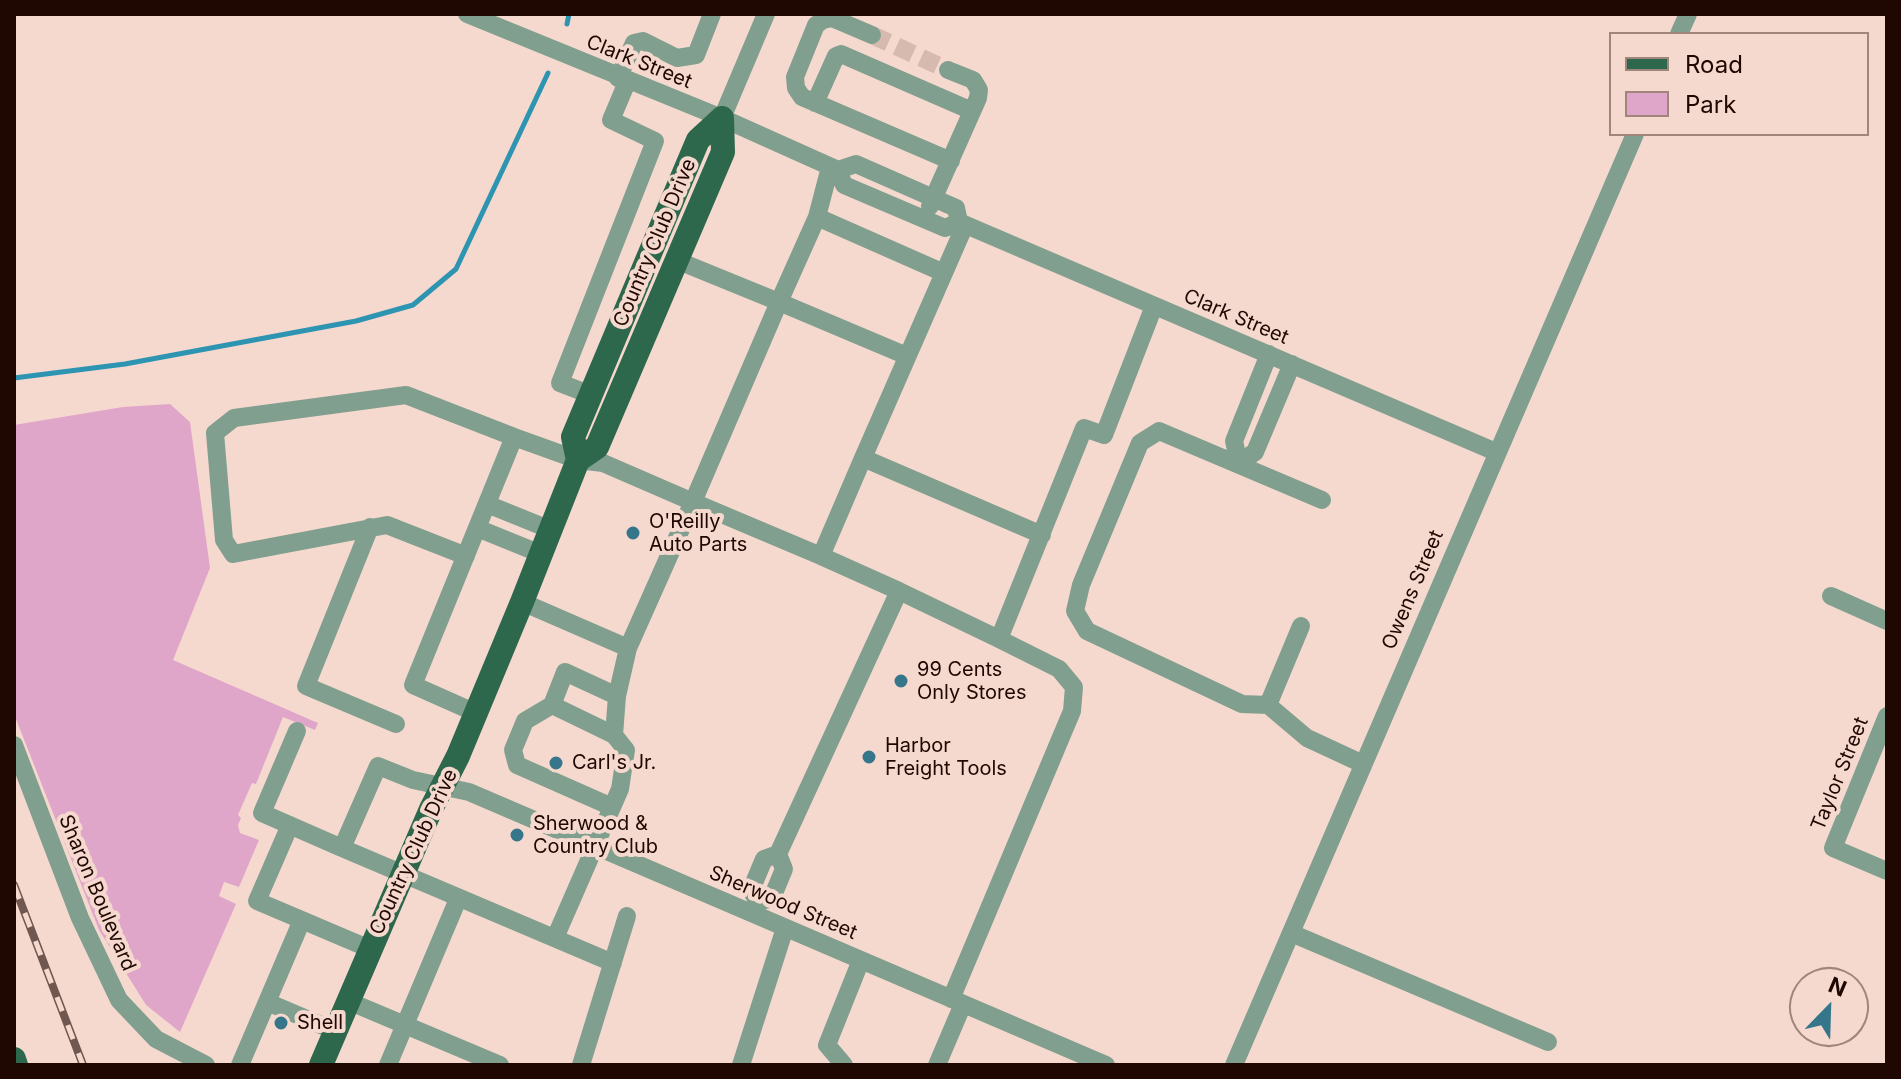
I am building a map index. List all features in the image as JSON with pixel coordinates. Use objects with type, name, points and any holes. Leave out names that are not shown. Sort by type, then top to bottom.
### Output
[{"type":"main road","name":"Country Club Drive","points":[[578,460],[597,447],[723,152],[722,118]]},
{"type":"main road","name":"Country Club Drive","points":[[321,1065],[522,602],[578,460],[573,437],[698,140],[722,118]]},
{"type":"main road","points":[[14,1059],[16,1065]]},
{"type":"street","name":"Clark Street","points":[[467,14],[622,80],[722,118],[834,168],[856,164],[956,208],[962,223]]},
{"type":"street","points":[[591,395],[560,383],[655,141],[611,120],[622,80],[634,43],[643,41],[677,58],[696,55],[712,14]]},
{"type":"street","points":[[722,118],[766,14]]},
{"type":"street","points":[[872,35],[832,18],[816,25],[795,77],[796,88],[802,97],[951,161]]},
{"type":"street","points":[[815,103],[836,56],[841,54],[972,111]]},
{"type":"street","points":[[857,191],[872,185],[928,207],[935,199],[979,90],[973,80],[948,70]]},
{"type":"street","name":"Owens Street","points":[[1234,1065],[1634,136]]},
{"type":"street","name":"Clark Street","points":[[834,168],[844,185],[857,191],[945,228],[962,223],[1496,452]]},
{"type":"street","points":[[614,735],[617,696],[628,648],[817,217],[834,168]]},
{"type":"street","points":[[817,217],[944,273]]},
{"type":"street","points":[[821,556],[944,273],[962,223]]},
{"type":"street","points":[[676,260],[907,356]]},
{"type":"street","points":[[597,291],[629,304]]},
{"type":"street","points":[[999,639],[1084,428],[1104,435],[1154,306]]},
{"type":"street","points":[[1239,463],[1234,441],[1269,354]]},
{"type":"street","points":[[1239,463],[1255,452],[1292,364]]},
{"type":"street","points":[[466,556],[387,525],[233,554],[224,540],[215,433],[234,418],[406,395],[578,460],[603,463],[899,591],[1059,669],[1074,687],[1072,711],[957,1002],[937,1065]]},
{"type":"street","points":[[1322,500],[1159,431],[1140,443],[1081,585],[1075,611],[1087,631],[1242,704],[1268,705],[1307,738],[1363,764]]},
{"type":"street","points":[[476,713],[413,685],[514,437]]},
{"type":"street","points":[[863,458],[1042,535]]},
{"type":"street","points":[[487,504],[551,530]]},
{"type":"street","points":[[370,527],[306,686],[396,724]]},
{"type":"street","points":[[477,528],[541,554]]},
{"type":"street","points":[[756,908],[751,890],[764,859],[778,854],[899,591]]},
{"type":"street","points":[[1831,596],[1887,621]]},
{"type":"street","points":[[522,602],[628,648]]},
{"type":"street","points":[[1268,705],[1301,626]]},
{"type":"street","points":[[612,807],[517,765],[513,750],[525,721],[552,705],[565,672],[617,696]]},
{"type":"street","points":[[552,705],[614,735],[626,750],[620,789],[555,938]]},
{"type":"street","name":"Taylor Street","points":[[1887,716],[1833,848],[1887,871]]},
{"type":"street","points":[[297,731],[262,813],[613,963]]},
{"type":"street","name":"Sharon Boulevard","points":[[14,745],[80,918],[119,1000],[156,1039],[206,1065]]},
{"type":"street","name":"Sherwood Street","points":[[342,848],[378,766],[469,792],[594,846],[756,908],[785,928],[1106,1065]]},
{"type":"street","points":[[290,825],[257,901],[370,949]]},
{"type":"street","points":[[388,1065],[458,899]]},
{"type":"street","points":[[581,1065],[627,916]]},
{"type":"street","points":[[240,1065],[302,920]]},
{"type":"street","points":[[741,1065],[785,928]]},
{"type":"street","points":[[1291,933],[1548,1042]]},
{"type":"street","points":[[844,1065],[827,1045],[861,960]]},
{"type":"street","points":[[348,1001],[500,1065]]},
{"type":"street","points":[[267,1002],[335,1031]]},
{"type":"green space","points":[[170,404],[190,422],[210,568],[173,660],[318,723],[315,730],[283,717],[256,784],[252,783],[238,815],[241,818],[238,825],[240,833],[259,840],[239,887],[224,882],[219,896],[236,904],[180,1032],[146,1005],[99,930],[14,714],[14,425],[123,407]]},
{"type":"waterway","points":[[567,24],[569,14]]},
{"type":"waterway","points":[[14,378],[125,364],[356,321],[413,305],[456,269],[548,73]]},
{"type":"tunnel","points":[[872,35],[948,70]]},
{"type":"railway","points":[[14,885],[83,1065]]},
{"type":"place","name":"O'Reilly Auto Parts","points":[[633,533]]},
{"type":"place","name":"99 Cents Only Stores","points":[[901,681]]},
{"type":"place","name":"Harbor Freight Tools","points":[[869,757]]},
{"type":"place","name":"Carl's Jr.","points":[[556,763]]},
{"type":"place","name":"Sherwood & Country Club","points":[[517,835]]},
{"type":"place","name":"Shell","points":[[281,1023]]}]
